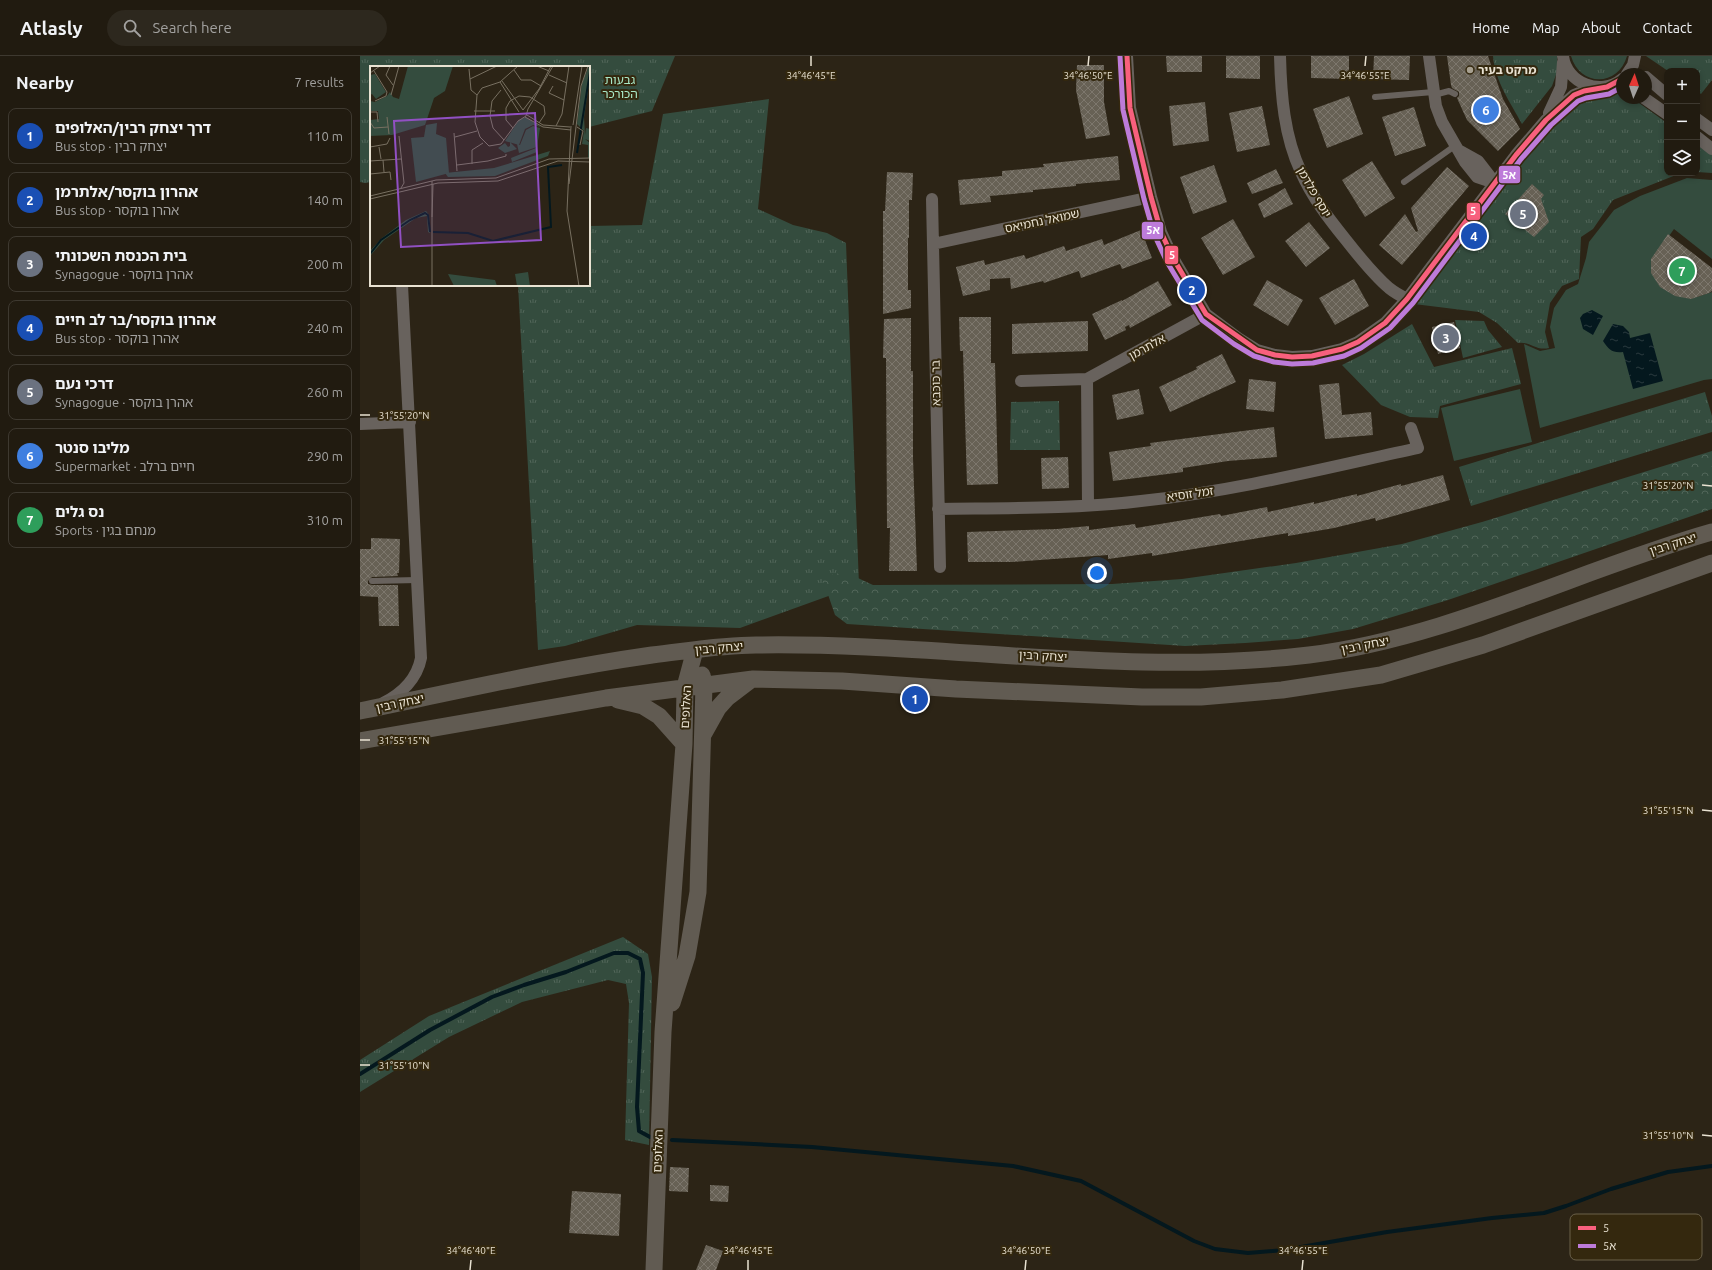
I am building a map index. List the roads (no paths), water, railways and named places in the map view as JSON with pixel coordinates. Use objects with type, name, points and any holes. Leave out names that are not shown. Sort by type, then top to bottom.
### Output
[{"type":"main road","name":"יצחק רבין","points":[[368,709],[590,664],[736,645],[832,645],[1095,660],[1173,662],[1260,660],[1312,654],[1362,647],[1405,637],[1648,552],[1712,532]]},
{"type":"main road","points":[[360,741],[606,698],[753,679],[842,681],[1142,697],[1201,697],[1282,690],[1381,675],[1483,645],[1712,563]]},
{"type":"main road","name":"האלופים","points":[[663,1032],[687,956],[698,892],[704,685],[696,650]]},
{"type":"main road","name":"האלופים","points":[[654,1270],[663,1032],[684,744],[685,687],[696,650]]},
{"type":"main road","points":[[702,737],[718,708],[728,698],[753,679]]},
{"type":"main road","points":[[606,698],[643,706],[659,716],[684,744]]},
{"type":"street","points":[[1127,56],[1130,108],[1151,197],[1161,232],[1173,258],[1206,314],[1257,350],[1275,355],[1286,356],[1312,356],[1342,349],[1372,334],[1407,300],[1495,183],[1546,120],[1574,95],[1584,91],[1607,87],[1616,80]]},
{"type":"street","name":"יוסף פלדמן","points":[[1280,56],[1282,100],[1286,125],[1292,150],[1300,172],[1314,197],[1353,249],[1388,288],[1407,300]]},
{"type":"street","points":[[1428,56],[1433,94],[1442,122],[1465,162],[1477,177],[1495,183]]},
{"type":"street","points":[[1563,58],[1567,70],[1574,78],[1590,86],[1607,87]]},
{"type":"street","points":[[1546,120],[1561,88],[1563,58]]},
{"type":"street","points":[[1652,82],[1664,92]]},
{"type":"street","points":[[1652,104],[1664,112]]},
{"type":"street","points":[[1700,121],[1712,130]]},
{"type":"street","points":[[1700,139],[1712,149]]},
{"type":"street","name":"שמואל נחמיאס","points":[[933,244],[1151,197]]},
{"type":"street","name":"בר כוכבא","points":[[932,199],[940,567]]},
{"type":"street","points":[[368,709],[388,701],[407,686],[420,665],[421,658],[402,286]]},
{"type":"street","name":"אלתרמן","points":[[1021,381],[1087,379],[1206,314]]},
{"type":"street","points":[[1087,379],[1088,505]]},
{"type":"street","points":[[360,424],[410,422]]},
{"type":"street","name":"זמל זוסיא","points":[[938,510],[1088,505],[1141,501],[1239,487],[1418,448],[1411,428]]},
{"type":"lane","points":[[1375,97],[1449,92],[1456,94]]},
{"type":"lane","points":[[1404,182],[1458,148]]},
{"type":"lane","points":[[372,581],[417,580]]},
{"type":"water","points":[[1592,310],[1603,316],[1593,335],[1583,329],[1580,318],[1583,314]]},
{"type":"water","points":[[1613,324],[1623,326],[1629,332],[1630,338],[1650,333],[1663,381],[1633,389],[1623,352],[1611,350],[1603,341]]},
{"type":"waterway","points":[[360,1074],[430,1030],[492,997],[566,972],[614,953],[628,953],[640,959],[643,973],[637,1107],[639,1131],[650,1137]]},
{"type":"waterway","points":[[672,1140],[812,1147],[1013,1166],[1081,1181],[1194,1241],[1215,1249],[1248,1253],[1284,1250],[1387,1232],[1492,1218],[1544,1213],[1611,1189],[1668,1172],[1712,1166]]},
{"type":"place","name":"מרקט בעיר","points":[[1470,70]]},
{"type":"place","name":"מליבו סנטר","points":[[1486,110]]},
{"type":"place","name":"דרכי נעם","points":[[1523,214]]},
{"type":"place","name":"אהרון בוקסר/בר לב חיים","points":[[1474,236]]},
{"type":"place","name":"נס גלים","points":[[1682,271]]},
{"type":"place","name":"אהרון בוקסר/אלתרמן","points":[[1192,290]]},
{"type":"place","name":"בית הכנסת השכונתי","points":[[1446,338]]},
{"type":"place","name":"דרך יצחק רבין/האלופים","points":[[915,699]]},
{"type":"park label","name":"גבעות הכורכר","points":[[620,87]]}]
